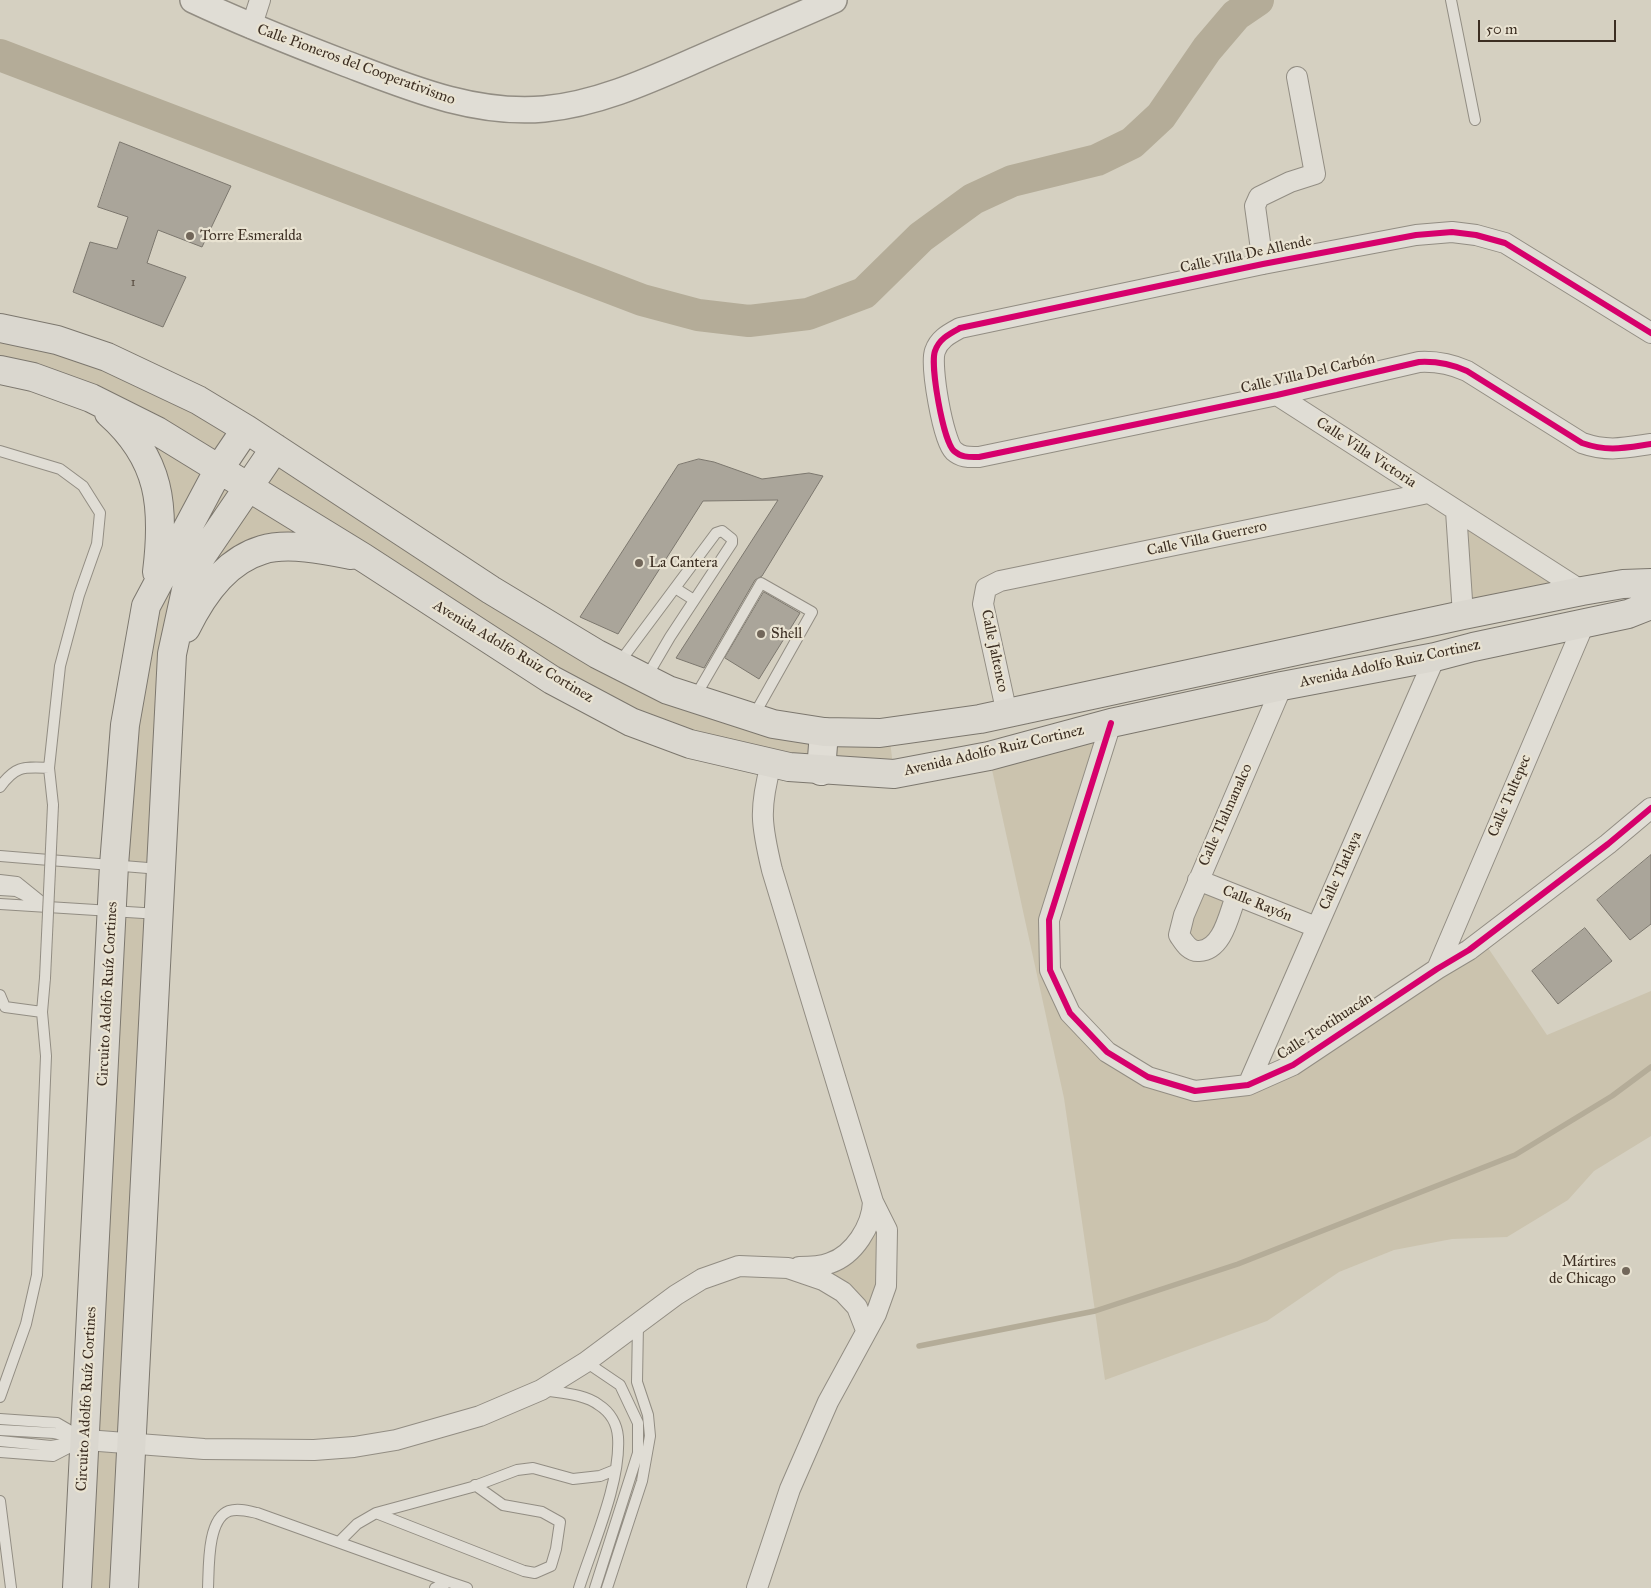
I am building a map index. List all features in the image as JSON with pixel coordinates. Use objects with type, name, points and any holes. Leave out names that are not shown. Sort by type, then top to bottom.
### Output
[{"type":"main road","points":[[0,328],[57,340],[108,357],[198,400],[246,429],[491,590],[618,665],[668,690],[773,724],[824,732],[880,734],[1007,714],[1463,615],[1651,577]]},
{"type":"main road","name":"Avenida Adolfo Ruiz Cortinez","points":[[0,370],[33,377],[91,398],[157,431],[364,558],[552,680],[631,722],[690,744],[771,764],[821,771],[894,774],[989,756],[1111,723],[1282,686],[1435,657],[1643,610]]},
{"type":"main road","points":[[91,398],[117,420],[150,466],[158,490],[162,538],[155,584]]},
{"type":"main road","name":"Circuito Adolfo Ruíz Cortines","points":[[77,1588],[114,865],[123,753],[132,676],[146,606],[155,584],[219,468],[246,429]]},
{"type":"main road","points":[[124,1588],[133,1445],[172,654],[186,590],[196,564],[275,448]]},
{"type":"main road","points":[[172,654],[198,603],[225,570],[262,550],[299,547],[364,558]]},
{"type":"main road","points":[[1623,584],[1651,583]]},
{"type":"main road","points":[[821,771],[824,732]]},
{"type":"main road","points":[[880,734],[883,774]]},
{"type":"street","name":"Calle Pioneros del Cooperativismo","points":[[193,0],[251,28],[422,92],[465,104],[506,109],[544,109],[583,102],[621,90],[834,0]]},
{"type":"street","points":[[251,28],[260,0]]},
{"type":"street","points":[[1263,264],[1255,206],[1259,196],[1290,182],[1315,174],[1297,77]]},
{"type":"street","name":"Calle Villa De Allende","points":[[953,450],[946,438],[933,366],[935,350],[944,336],[960,328],[1263,264],[1416,235],[1452,232],[1476,235],[1505,243],[1651,333]]},
{"type":"street","name":"Calle Villa Del Carbón","points":[[953,450],[964,457],[979,457],[1277,395],[1420,362],[1436,361],[1467,371],[1582,442],[1600,449],[1618,449],[1651,444]]},
{"type":"street","name":"Calle Villa Victoria","points":[[1277,395],[1582,591]]},
{"type":"street","name":"Calle Villa Guerrero","points":[[986,588],[1000,581],[1428,493]]},
{"type":"street","points":[[1456,511],[1463,615]]},
{"type":"street","name":"Calle Jaltenco","points":[[986,588],[984,604],[1007,714]]},
{"type":"street","name":"Calle Tultepec","points":[[1436,968],[1584,624]]},
{"type":"street","name":"Calle Tlatlaya","points":[[1248,1085],[1435,657]]},
{"type":"street","name":"Calle Tlalmanalco","points":[[1236,896],[1218,942],[1214,946],[1210,949],[1197,951],[1185,945],[1179,935],[1184,916],[1282,686]]},
{"type":"street","name":"Calle Teotihuacán","points":[[1111,723],[1049,920],[1050,970],[1070,1013],[1108,1052],[1148,1077],[1196,1091],[1248,1085],[1293,1065],[1436,968],[1469,950],[1608,844],[1649,807]]},
{"type":"street","points":[[757,1588],[790,1489],[828,1402],[876,1314],[886,1286],[887,1230],[873,1202],[770,861],[762,828],[762,803],[771,764]]},
{"type":"street","name":"Calle Rayón","points":[[1198,880],[1316,927]]},
{"type":"street","points":[[86,1440],[204,1449],[314,1450],[354,1447],[396,1440],[480,1416],[541,1390],[586,1362],[676,1295],[702,1279],[720,1271],[739,1266],[788,1268],[831,1263],[851,1249],[872,1216],[873,1202]]},
{"type":"street","points":[[788,1268],[815,1276],[843,1292],[856,1307],[866,1330]]},
{"type":"lane","points":[[1451,0],[1475,120]]},
{"type":"lane","points":[[0,451],[60,470],[83,486],[100,513],[97,544],[79,594],[60,666],[49,768],[54,805],[46,978],[42,1012],[46,1056],[39,1189],[37,1275],[26,1324],[4,1376],[0,1397]]},
{"type":"lane","points":[[618,665],[716,532],[722,531],[732,539],[732,543],[646,678]]},
{"type":"lane","points":[[694,699],[761,583],[812,612],[752,718]]},
{"type":"lane","points":[[675,588],[694,600]]},
{"type":"lane","points":[[0,787],[10,773],[24,767],[49,768]]},
{"type":"lane","points":[[0,856],[161,869]]},
{"type":"lane","points":[[0,880],[16,882],[48,907]]},
{"type":"lane","points":[[0,890],[16,891],[48,907]]},
{"type":"lane","points":[[0,904],[159,914]]},
{"type":"lane","points":[[0,995],[2,1007],[42,1012]]},
{"type":"lane","points":[[607,1588],[642,1481],[650,1436],[648,1415],[637,1382],[638,1324]]},
{"type":"lane","points":[[586,1362],[620,1385],[638,1423],[638,1453],[595,1588]]},
{"type":"lane","points":[[541,1390],[584,1398],[598,1404],[614,1420],[618,1436],[615,1470],[579,1588]]},
{"type":"lane","points":[[0,1419],[57,1423],[86,1440]]},
{"type":"lane","points":[[0,1430],[54,1434],[86,1440]]},
{"type":"lane","points":[[0,1440],[51,1446],[86,1440]]},
{"type":"lane","points":[[0,1452],[53,1456],[86,1440]]},
{"type":"lane","points":[[339,1542],[357,1524],[376,1513],[476,1485],[517,1470],[533,1468],[573,1479],[600,1476],[615,1470]]},
{"type":"lane","points":[[376,1513],[524,1571],[535,1572],[550,1566],[556,1549],[560,1522],[542,1512],[503,1505],[476,1485]]},
{"type":"lane","points":[[0,1504],[11,1588]]},
{"type":"lane","points":[[208,1588],[214,1530],[220,1517],[230,1511],[241,1510],[257,1513],[467,1588]]},
{"type":"lane","points":[[435,1588],[449,1582]]},
{"type":"shaded area","points":[[0,328],[57,340],[246,429],[219,468],[249,486],[275,448],[668,690],[889,733],[894,774],[690,744],[359,557],[299,547],[225,570],[172,654],[161,869],[114,865],[161,537],[117,420],[0,370]]},
{"type":"shaded area","points":[[1456,511],[1582,591],[1463,615]]},
{"type":"shaded area","points":[[1111,723],[1049,920],[1070,1013],[1148,1077],[1248,1085],[1482,939],[1547,1035],[1651,991],[1651,1136],[1594,1171],[1568,1200],[1507,1237],[1452,1239],[1394,1250],[1339,1272],[1267,1321],[1105,1380],[1064,1098],[989,756]]},
{"type":"shaded area","points":[[1198,880],[1236,896],[1218,942],[1185,945]]},
{"type":"shaded area","points":[[112,912],[159,914],[124,1588],[77,1588]]},
{"type":"shaded area","points":[[872,1217],[887,1230],[876,1314],[819,1266]]},
{"type":"building","name":"Torre Esmeralda","points":[[120,142],[231,186],[202,247],[158,230],[147,263],[186,277],[163,327],[73,292],[90,242],[117,249],[128,217],[98,207]]},
{"type":"building","name":"La Cantera","points":[[699,459],[714,462],[762,479],[809,473],[823,476],[762,576],[755,580],[704,668],[676,658],[778,500],[703,501],[618,634],[580,617],[678,465]]},
{"type":"building","name":"Shell","points":[[764,592],[800,613],[759,679],[725,658]]},
{"type":"building","points":[[1651,855],[1651,924],[1630,940],[1597,900]]},
{"type":"building","points":[[1585,928],[1612,961],[1558,1004],[1532,971]]},
{"type":"waterway","points":[[0,55],[642,300],[698,315],[749,321],[808,314],[864,293],[921,237],[973,199],[1012,181],[1097,160],[1132,143],[1161,116],[1207,49],[1236,15],[1258,0]]},
{"type":"waterway","points":[[919,1346],[1095,1311],[1238,1264],[1515,1155],[1612,1096],[1651,1067]]},
{"type":"cycle path","points":[[1651,333],[1505,243],[1476,235],[1452,232],[1416,235],[1263,264],[960,328],[939,343],[934,359],[938,402],[946,433],[954,451],[966,457],[979,457],[1277,395],[1419,362],[1444,364],[1467,371],[1582,443],[1600,448],[1624,448],[1651,444]]},
{"type":"cycle path","points":[[1111,723],[1049,920],[1050,970],[1070,1013],[1107,1052],[1148,1077],[1195,1091],[1248,1085],[1293,1065],[1437,969],[1469,950],[1608,844],[1651,808]]},
{"type":"place","name":"Torre Esmeralda","points":[[190,236]]},
{"type":"place","name":"La Cantera","points":[[639,563]]},
{"type":"place","name":"Shell","points":[[761,634]]},
{"type":"place","name":"Mártires de Chicago","points":[[1626,1271]]}]
